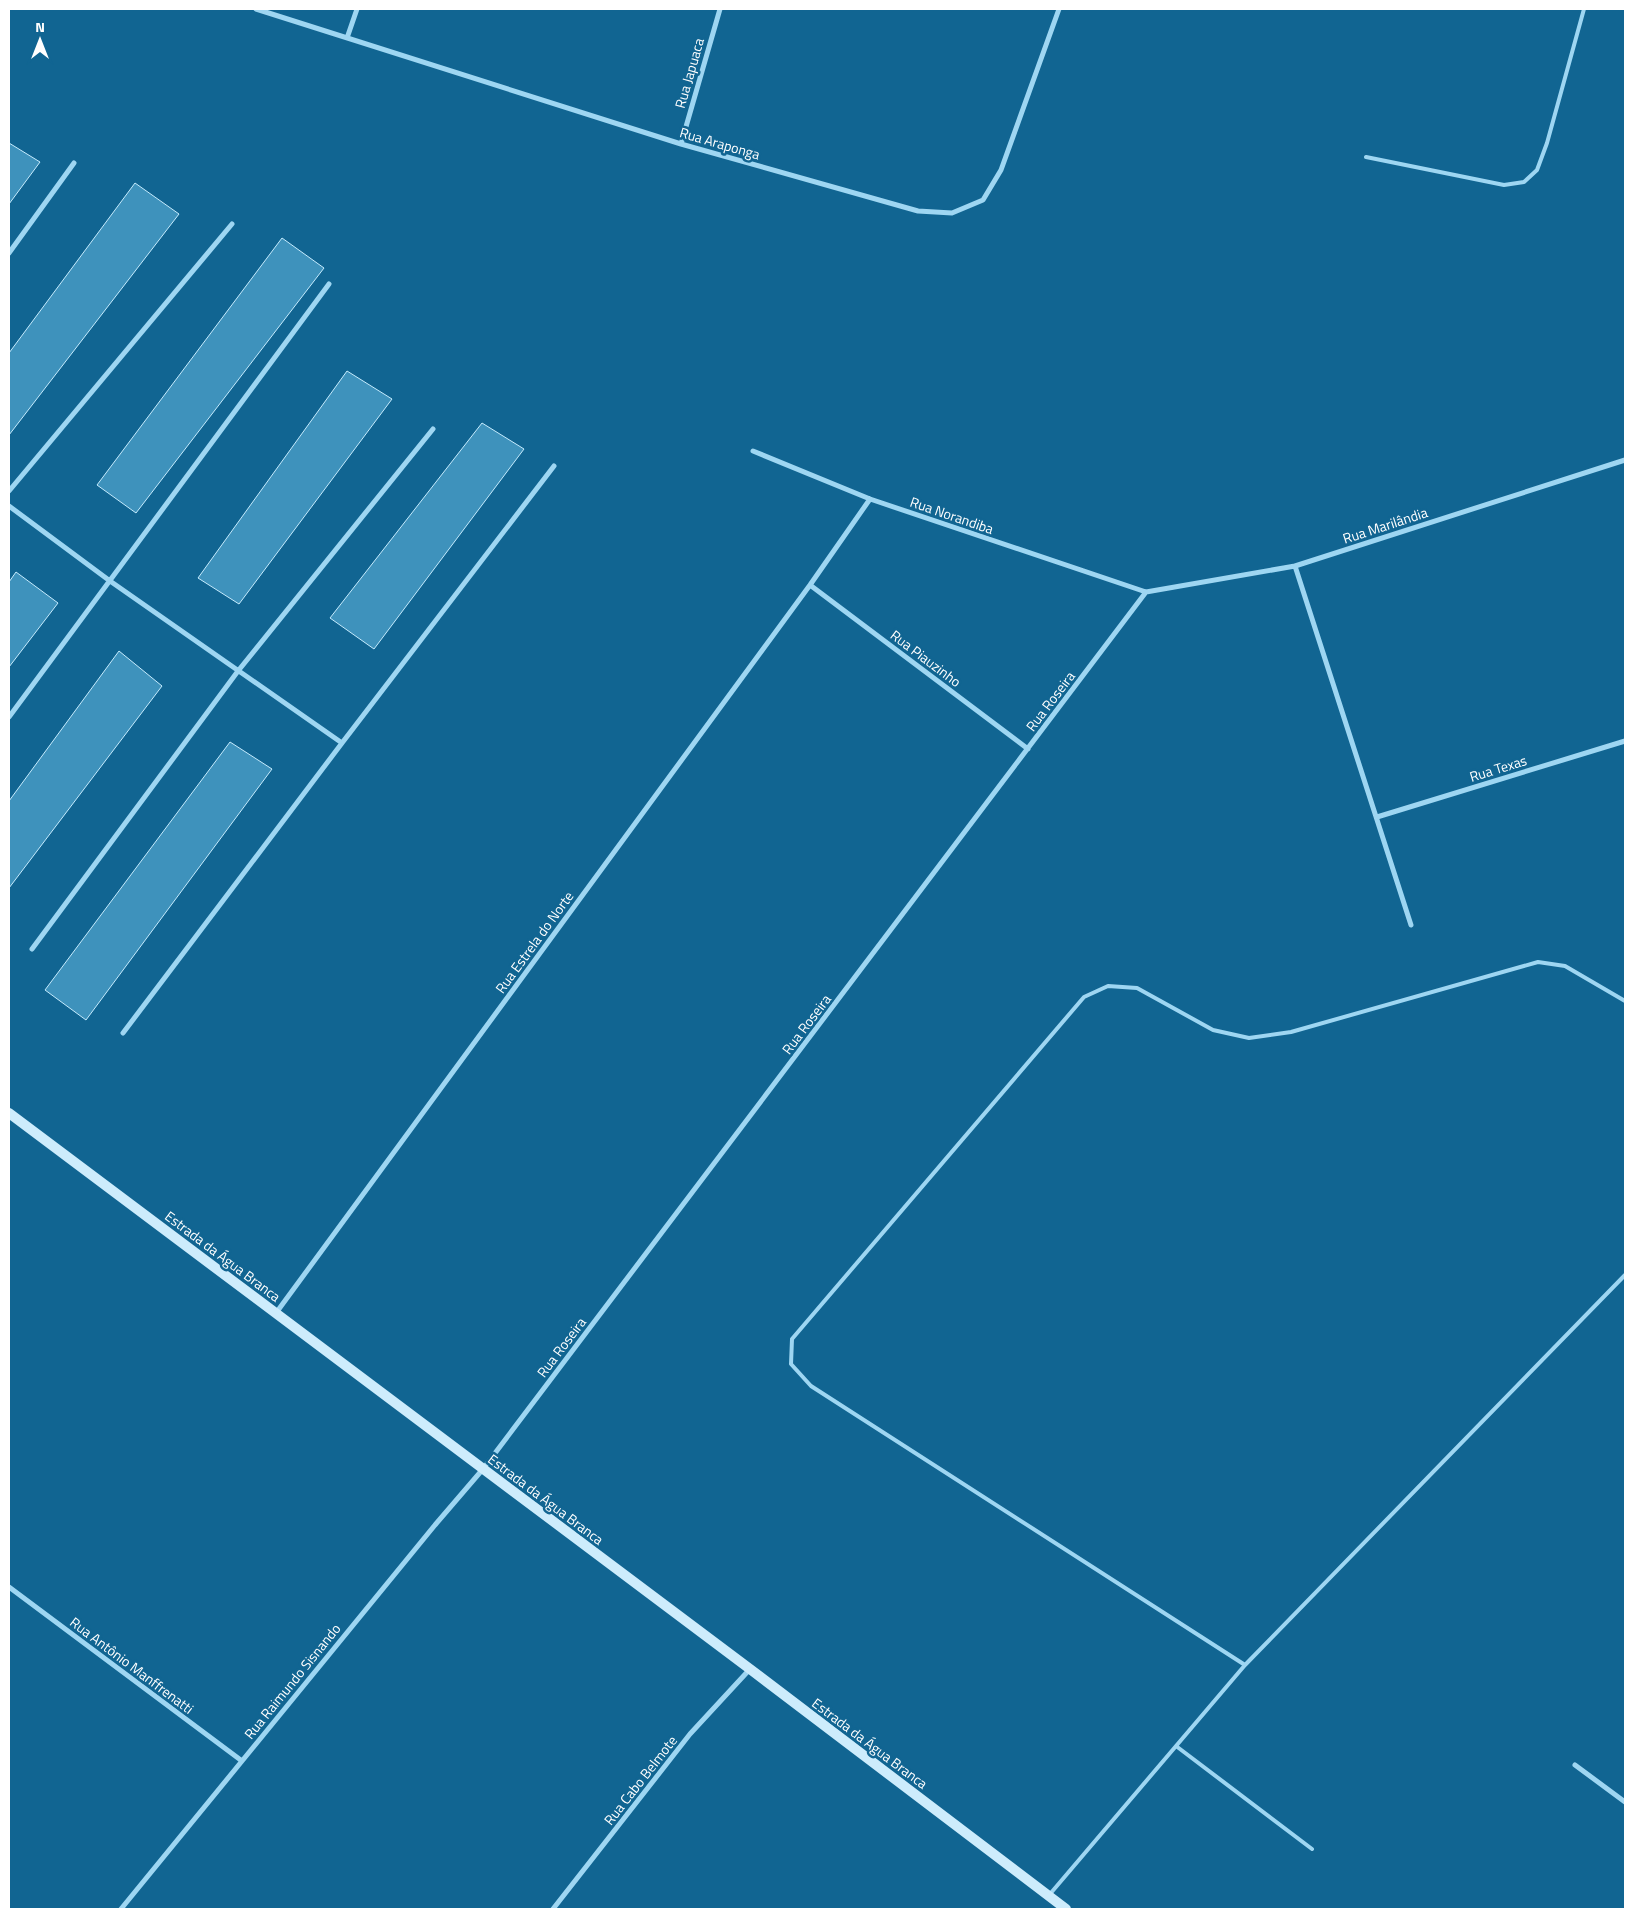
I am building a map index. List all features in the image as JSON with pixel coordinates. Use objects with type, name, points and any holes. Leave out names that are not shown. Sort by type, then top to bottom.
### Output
[{"type":"main road","name":"Estrada da Água Branca","points":[[9,1113],[750,1668],[1066,1909]]},
{"type":"street","name":"Rua Araponga","points":[[256,9],[680,144],[918,211],[952,213],[983,200],[1001,170],[1059,9]]},
{"type":"street","points":[[348,38],[357,9]]},
{"type":"street","name":"Rua Japuaca","points":[[680,144],[720,9]]},
{"type":"street","points":[[9,253],[74,163]]},
{"type":"street","points":[[9,491],[232,224]]},
{"type":"street","points":[[9,717],[329,284]]},
{"type":"street","points":[[32,949],[238,671],[433,429]]},
{"type":"street","name":"Rua Norandiba","points":[[753,451],[870,499],[1146,592]]},
{"type":"street","name":"Rua Marilândia","points":[[1146,592],[1295,566],[1625,460]]},
{"type":"street","points":[[123,1034],[554,466]]},
{"type":"street","name":"Rua Estrela do Norte","points":[[276,1313],[810,585],[870,499]]},
{"type":"street","points":[[9,506],[110,581],[342,743]]},
{"type":"street","points":[[1295,566],[1411,925]]},
{"type":"street","name":"Rua Piauzinho","points":[[810,585],[1028,749]]},
{"type":"street","name":"Rua Roseira","points":[[483,1469],[1146,592]]},
{"type":"street","name":"Rua Texas","points":[[1377,817],[1625,741]]},
{"type":"street","name":"Rua Raimundo Sisnando","points":[[121,1909],[483,1469]]},
{"type":"street","name":"Rua Antônio Manffrenatti","points":[[9,1587],[242,1761]]},
{"type":"street","name":"Rua Cabo Belmote","points":[[553,1909],[690,1734],[750,1668]]},
{"type":"street","points":[[1576,1764],[1625,1802]]},
{"type":"lane","points":[[1366,157],[1504,185],[1524,182],[1537,170],[1547,143],[1584,9]]},
{"type":"lane","points":[[1245,1665],[811,1386],[791,1364],[792,1339],[1084,997],[1108,986],[1137,988],[1213,1030],[1249,1038],[1291,1032],[1538,962],[1565,966],[1625,1001]]},
{"type":"lane","points":[[1048,1896],[1245,1665],[1625,1275]]},
{"type":"lane","points":[[1176,1746],[1312,1849]]},
{"type":"building","points":[[9,143],[40,162],[9,204]]},
{"type":"building","points":[[135,183],[179,214],[9,435],[9,353]]},
{"type":"building","points":[[282,238],[324,268],[136,513],[97,485]]},
{"type":"building","points":[[347,371],[392,399],[239,604],[198,578]]},
{"type":"building","points":[[482,423],[524,449],[374,649],[330,618]]},
{"type":"building","points":[[16,572],[58,603],[9,667],[9,582]]},
{"type":"building","points":[[119,651],[162,686],[9,888],[9,801]]},
{"type":"building","points":[[230,742],[272,769],[86,1020],[45,990]]}]
